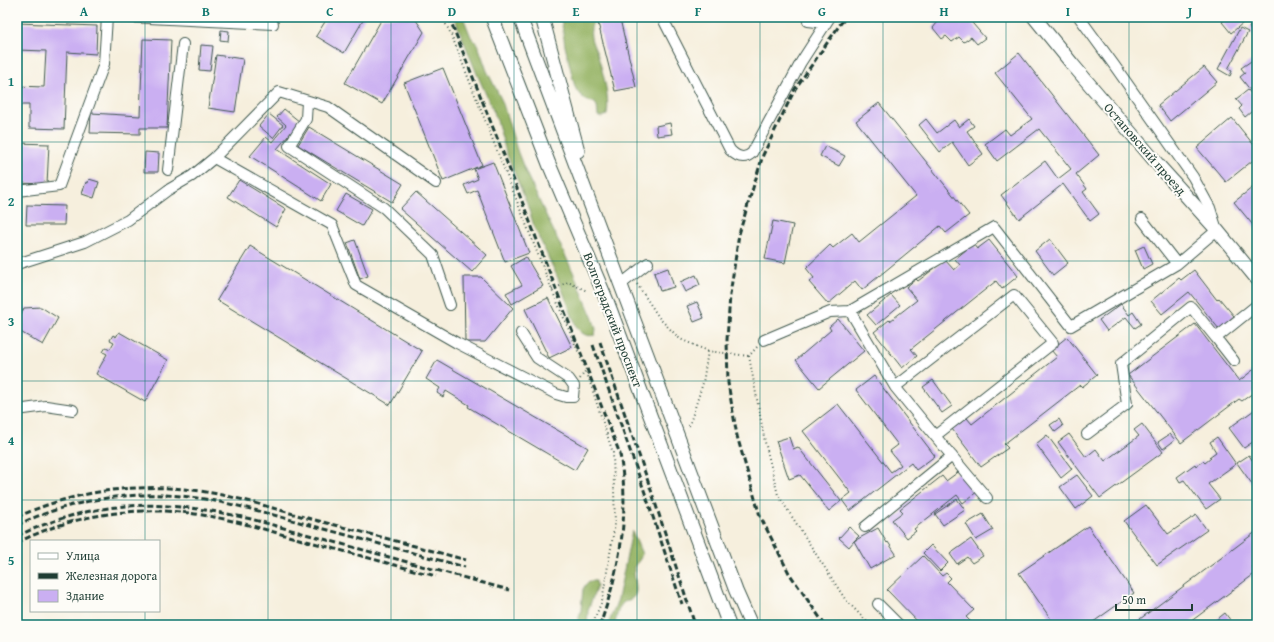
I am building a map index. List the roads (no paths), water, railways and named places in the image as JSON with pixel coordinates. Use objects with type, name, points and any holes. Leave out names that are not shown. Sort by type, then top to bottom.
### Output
[{"type":"main road","name":"Волгоградский проспект","points":[[492,17],[549,164],[607,301],[729,625]]},
{"type":"main road","name":"Волгоградский проспект","points":[[520,17],[733,583],[751,625]]},
{"type":"main road","points":[[542,17],[599,228]]},
{"type":"main road","name":"Остаповский проезд","points":[[1034,17],[1078,72],[1217,230],[1257,279]]},
{"type":"lane","points":[[17,191],[59,186],[104,64],[107,17]]},
{"type":"lane","points":[[128,17],[273,24]]},
{"type":"lane","points":[[662,17],[730,150],[735,155],[742,158],[748,157],[752,153],[801,62],[828,20]]},
{"type":"lane","points":[[764,340],[830,312],[850,312],[994,227],[1071,326],[1177,264],[1217,230],[1210,208],[1193,177],[1079,17]]},
{"type":"lane","points":[[808,21],[828,20]]},
{"type":"lane","points":[[168,170],[183,44]]},
{"type":"lane","points":[[17,264],[85,242],[121,223],[168,190],[192,176],[214,158],[279,92],[328,107],[436,183]]},
{"type":"lane","points":[[307,100],[306,119],[289,146],[384,208],[433,254],[450,304]]},
{"type":"lane","points":[[214,158],[332,225],[356,285],[478,354],[556,394],[566,397],[573,397],[574,386],[569,379],[537,358],[521,333]]},
{"type":"lane","points":[[1187,197],[1195,189],[1193,177]]},
{"type":"lane","points":[[1142,219],[1177,264]]},
{"type":"lane","points":[[620,285],[648,263]]},
{"type":"lane","points":[[895,386],[1014,295],[1053,343],[935,436]]},
{"type":"lane","points":[[1216,338],[1257,305]]},
{"type":"lane","points":[[1087,434],[1128,404],[1121,364],[1191,307],[1234,361]]},
{"type":"lane","points":[[850,312],[895,386],[987,498]]},
{"type":"lane","points":[[17,410],[46,406],[73,410]]},
{"type":"lane","points":[[865,527],[952,456]]},
{"type":"lane","points":[[878,604],[899,625]]},
{"type":"railway","points":[[449,17],[620,454],[624,498],[621,541],[613,583],[600,625]]},
{"type":"railway","points":[[825,625],[789,573],[760,516],[737,436],[728,383],[727,340],[730,295],[739,234],[763,155],[795,89],[841,23],[847,17]]},
{"type":"railway","points":[[600,342],[652,493],[695,625]]},
{"type":"railway","points":[[593,345],[682,604]]},
{"type":"railway","points":[[17,517],[40,507],[88,494],[137,488],[187,489],[249,501],[466,560]]},
{"type":"railway","points":[[17,525],[40,515],[87,502],[136,495],[185,496],[247,508],[465,567]]},
{"type":"railway","points":[[17,536],[76,514],[104,509],[132,506],[189,508],[219,512],[251,519],[509,590]]},
{"type":"railway","points":[[17,543],[62,524],[86,518],[135,511],[184,512],[243,523],[436,576]]}]
